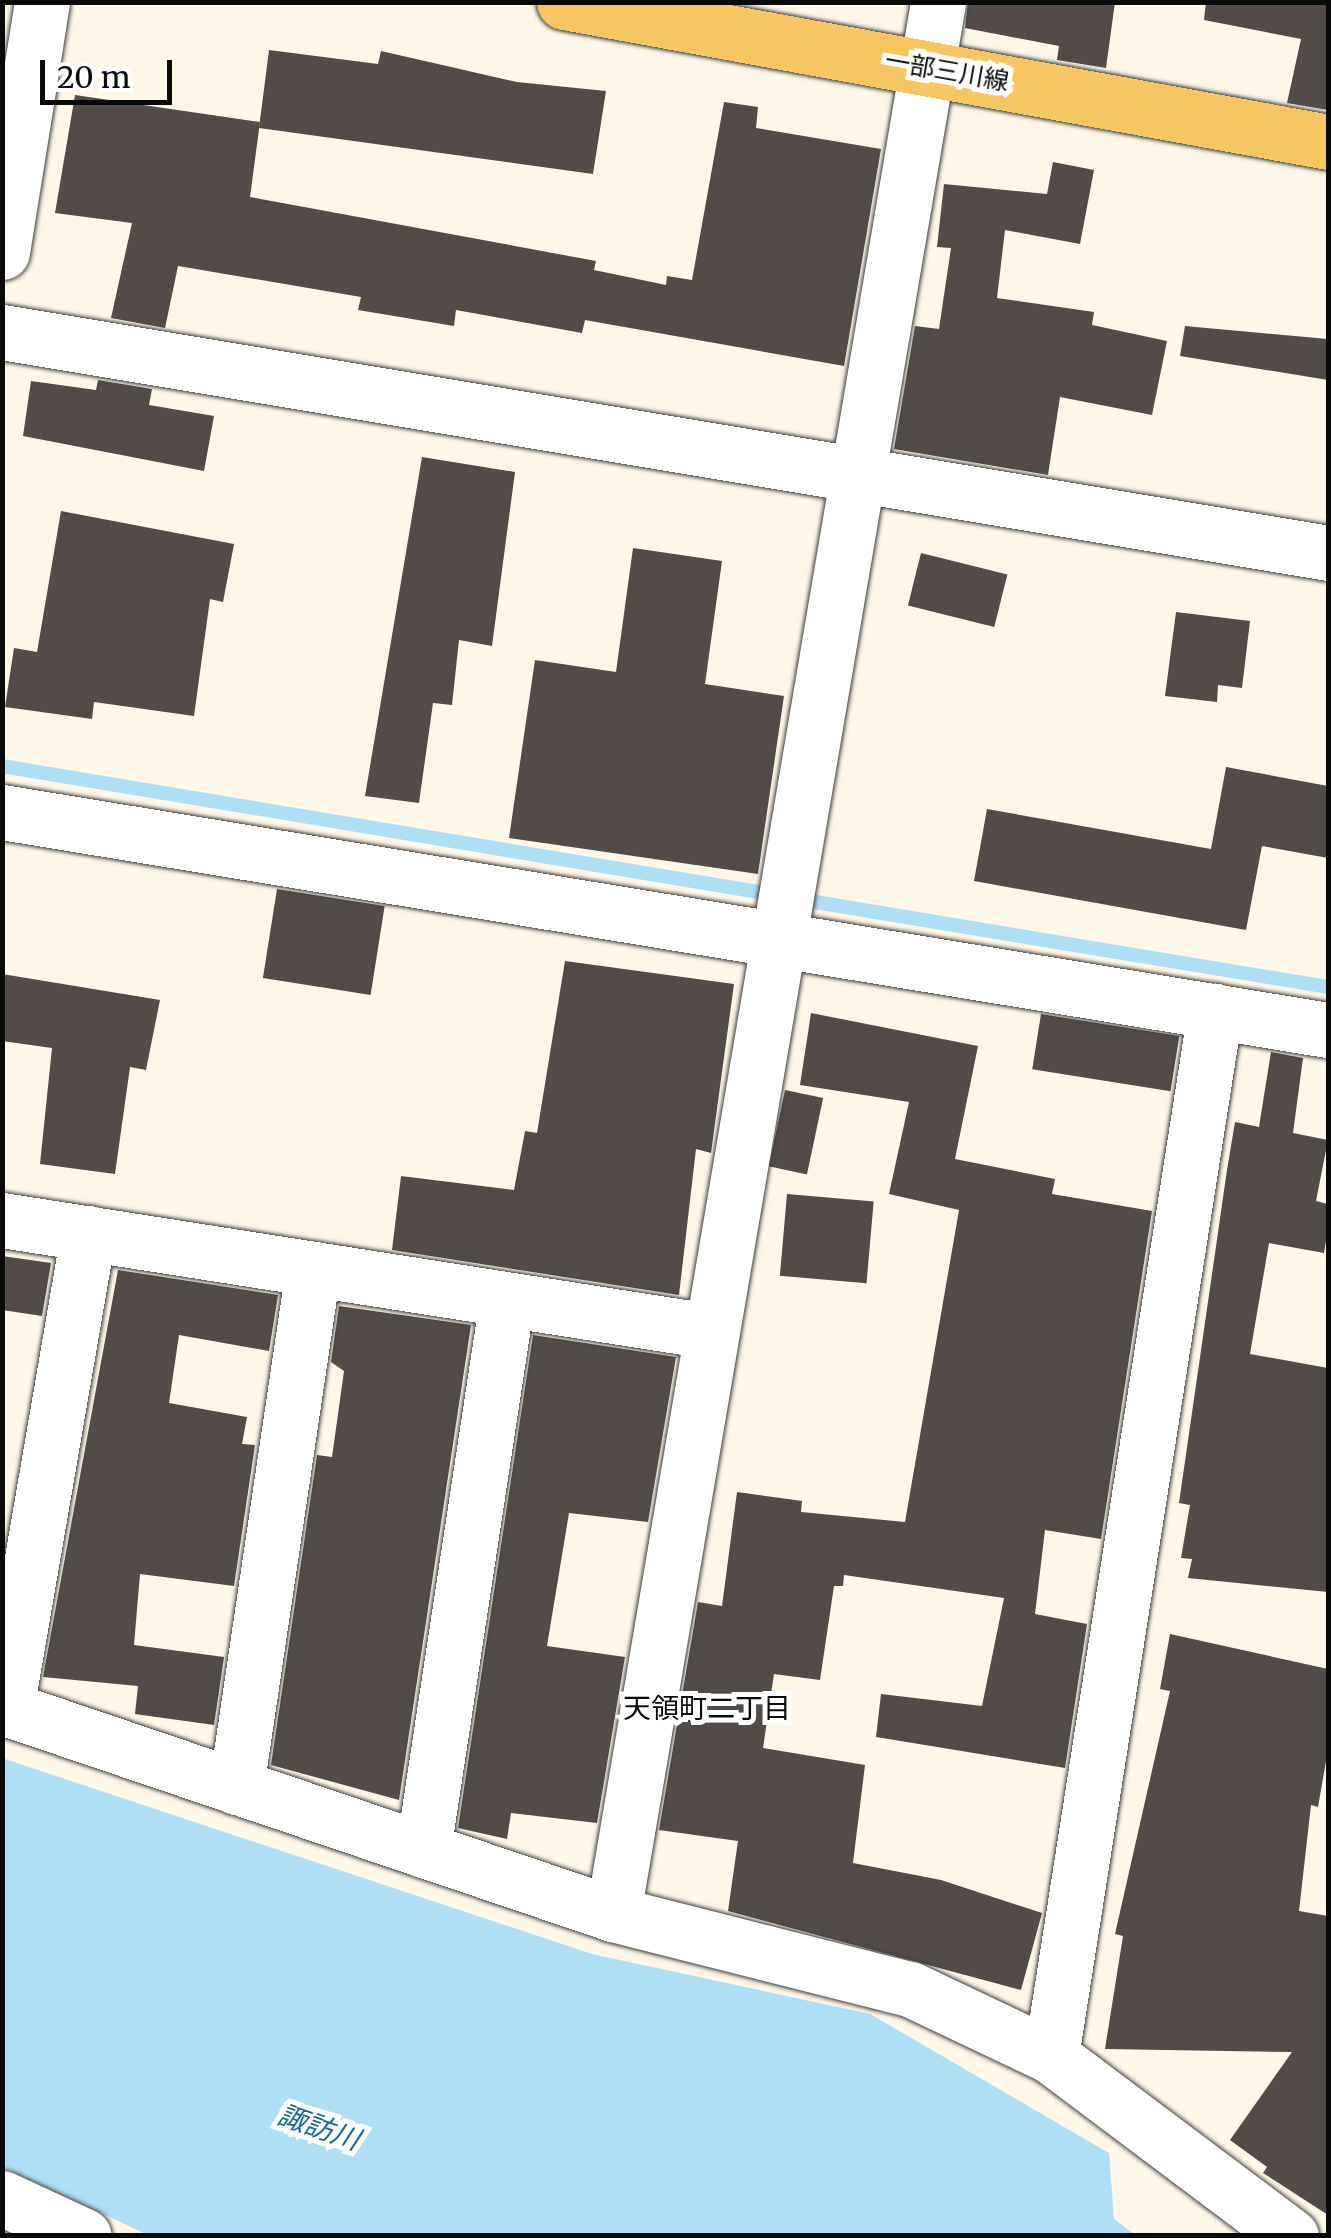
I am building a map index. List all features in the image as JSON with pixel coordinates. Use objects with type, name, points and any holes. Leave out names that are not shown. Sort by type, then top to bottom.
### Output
[{"type":"main road","name":"一部三川線","points":[[564,2],[1328,142]]},
{"type":"street","points":[[2,252],[42,2]]},
{"type":"street","points":[[613,1914],[775,934],[938,2]]},
{"type":"street","points":[[2,332],[1328,554]]},
{"type":"street","points":[[2,812],[775,934],[1328,1030]]},
{"type":"street","points":[[1052,2056],[1215,1011]]},
{"type":"street","points":[[2,1220],[709,1331]]},
{"type":"street","points":[[88,1234],[4,1708],[613,1914],[910,1989],[1052,2056],[1291,2236]]},
{"type":"street","points":[[236,1787],[313,1269]]},
{"type":"street","points":[[423,1850],[507,1299]]},
{"type":"street","points":[[2,2198],[84,2236]]},
{"type":"water","name":"諏訪川","points":[[2,1758],[592,1954],[870,2014],[1109,2153],[1114,2219],[1135,2235],[148,2235],[3,2167]]},
{"type":"building","points":[[968,2],[1115,2],[1106,68],[1057,60],[1059,46],[965,28]]},
{"type":"building","points":[[1206,2],[1328,2],[1328,110],[1287,103],[1301,39],[1204,20]]},
{"type":"building","points":[[269,50],[378,64],[381,51],[517,82],[606,91],[593,174],[259,128]]},
{"type":"building","points":[[75,95],[260,122],[250,197],[596,261],[594,270],[666,285],[667,276],[692,280],[724,102],[758,107],[756,128],[881,149],[844,366],[585,320],[582,333],[456,310],[454,326],[358,310],[361,297],[178,266],[165,328],[111,318],[132,223],[55,213]]},
{"type":"building","points":[[1053,162],[1094,170],[1080,244],[1005,230],[997,298],[1094,312],[1092,325],[1167,341],[1152,415],[1060,397],[1048,475],[894,449],[915,326],[939,329],[951,248],[937,247],[944,184],[1047,194]]},
{"type":"building","points":[[1185,326],[1328,339],[1328,380],[1180,356]]},
{"type":"building","points":[[98,380],[152,389],[149,405],[214,416],[204,471],[23,436],[31,381],[96,390]]},
{"type":"building","points":[[422,457],[515,472],[492,646],[459,640],[452,705],[433,703],[419,803],[365,796]]},
{"type":"building","points":[[61,511],[234,544],[223,602],[210,599],[194,716],[94,702],[92,719],[5,707],[14,648],[37,652]]},
{"type":"building","points":[[633,548],[722,561],[705,684],[784,696],[758,874],[509,838],[535,660],[616,672]]},
{"type":"building","points":[[921,553],[1007,575],[994,627],[908,605]]},
{"type":"building","points":[[1176,612],[1250,621],[1242,688],[1218,685],[1217,702],[1165,696]]},
{"type":"building","points":[[1226,767],[1328,786],[1328,858],[1262,846],[1246,930],[974,881],[987,809],[1211,849]]},
{"type":"building","points":[[277,889],[385,906],[371,995],[263,978]]},
{"type":"building","points":[[565,961],[734,984],[711,1153],[696,1149],[679,1295],[392,1250],[401,1176],[514,1190],[525,1131],[537,1133]]},
{"type":"building","points":[[2,974],[160,1000],[146,1070],[130,1067],[115,1174],[40,1164],[52,1048],[2,1041]]},
{"type":"building","points":[[811,1013],[978,1046],[955,1159],[1055,1179],[1052,1194],[1152,1211],[1101,1539],[1045,1530],[1035,1614],[1087,1624],[1065,1768],[876,1737],[881,1694],[982,1706],[1004,1598],[844,1575],[843,1586],[834,1586],[820,1680],[774,1674],[763,1748],[865,1765],[853,1863],[941,1880],[1042,1913],[1021,1990],[728,1911],[738,1841],[659,1830],[698,1602],[722,1606],[737,1492],[802,1501],[801,1512],[905,1522],[959,1210],[889,1194],[909,1102],[800,1085]]},
{"type":"building","points":[[1041,1014],[1179,1036],[1171,1091],[1032,1069]]},
{"type":"building","points":[[1271,1052],[1303,1058],[1293,1133],[1328,1140],[1316,1201],[1328,1204],[1328,1229],[1324,1253],[1269,1243],[1250,1354],[1328,1368],[1328,1592],[1188,1578],[1192,1559],[1181,1558],[1190,1505],[1179,1503],[1235,1122],[1259,1127]]},
{"type":"building","points":[[785,1090],[823,1098],[807,1174],[769,1166]]},
{"type":"building","points":[[787,1194],[874,1202],[867,1283],[780,1276]]},
{"type":"building","points":[[2,1256],[51,1263],[42,1316],[2,1310]]},
{"type":"building","points":[[118,1270],[278,1295],[269,1351],[179,1335],[169,1403],[247,1417],[242,1444],[255,1445],[234,1586],[140,1574],[134,1645],[224,1657],[214,1725],[135,1714],[138,1686],[43,1677]]},
{"type":"building","points":[[339,1306],[471,1325],[399,1800],[271,1765],[317,1455],[332,1457],[344,1371],[331,1362]]},
{"type":"building","points":[[533,1335],[676,1357],[648,1522],[569,1513],[547,1646],[625,1657],[597,1823],[511,1813],[507,1839],[458,1828]]},
{"type":"building","points":[[1170,1634],[1328,1669],[1328,1750],[1318,1807],[1311,1805],[1299,1911],[1328,1916],[1328,2215],[1263,2173],[1267,2167],[1230,2140],[1292,2052],[1105,2049],[1123,1936],[1115,1934],[1170,1691],[1160,1689]]},
{"type":"waterway","points":[[2,766],[776,895]]},
{"type":"waterway","points":[[797,899],[1328,987]]},
{"type":"district","name":"天領町二丁目","points":[[707,1708]]}]
